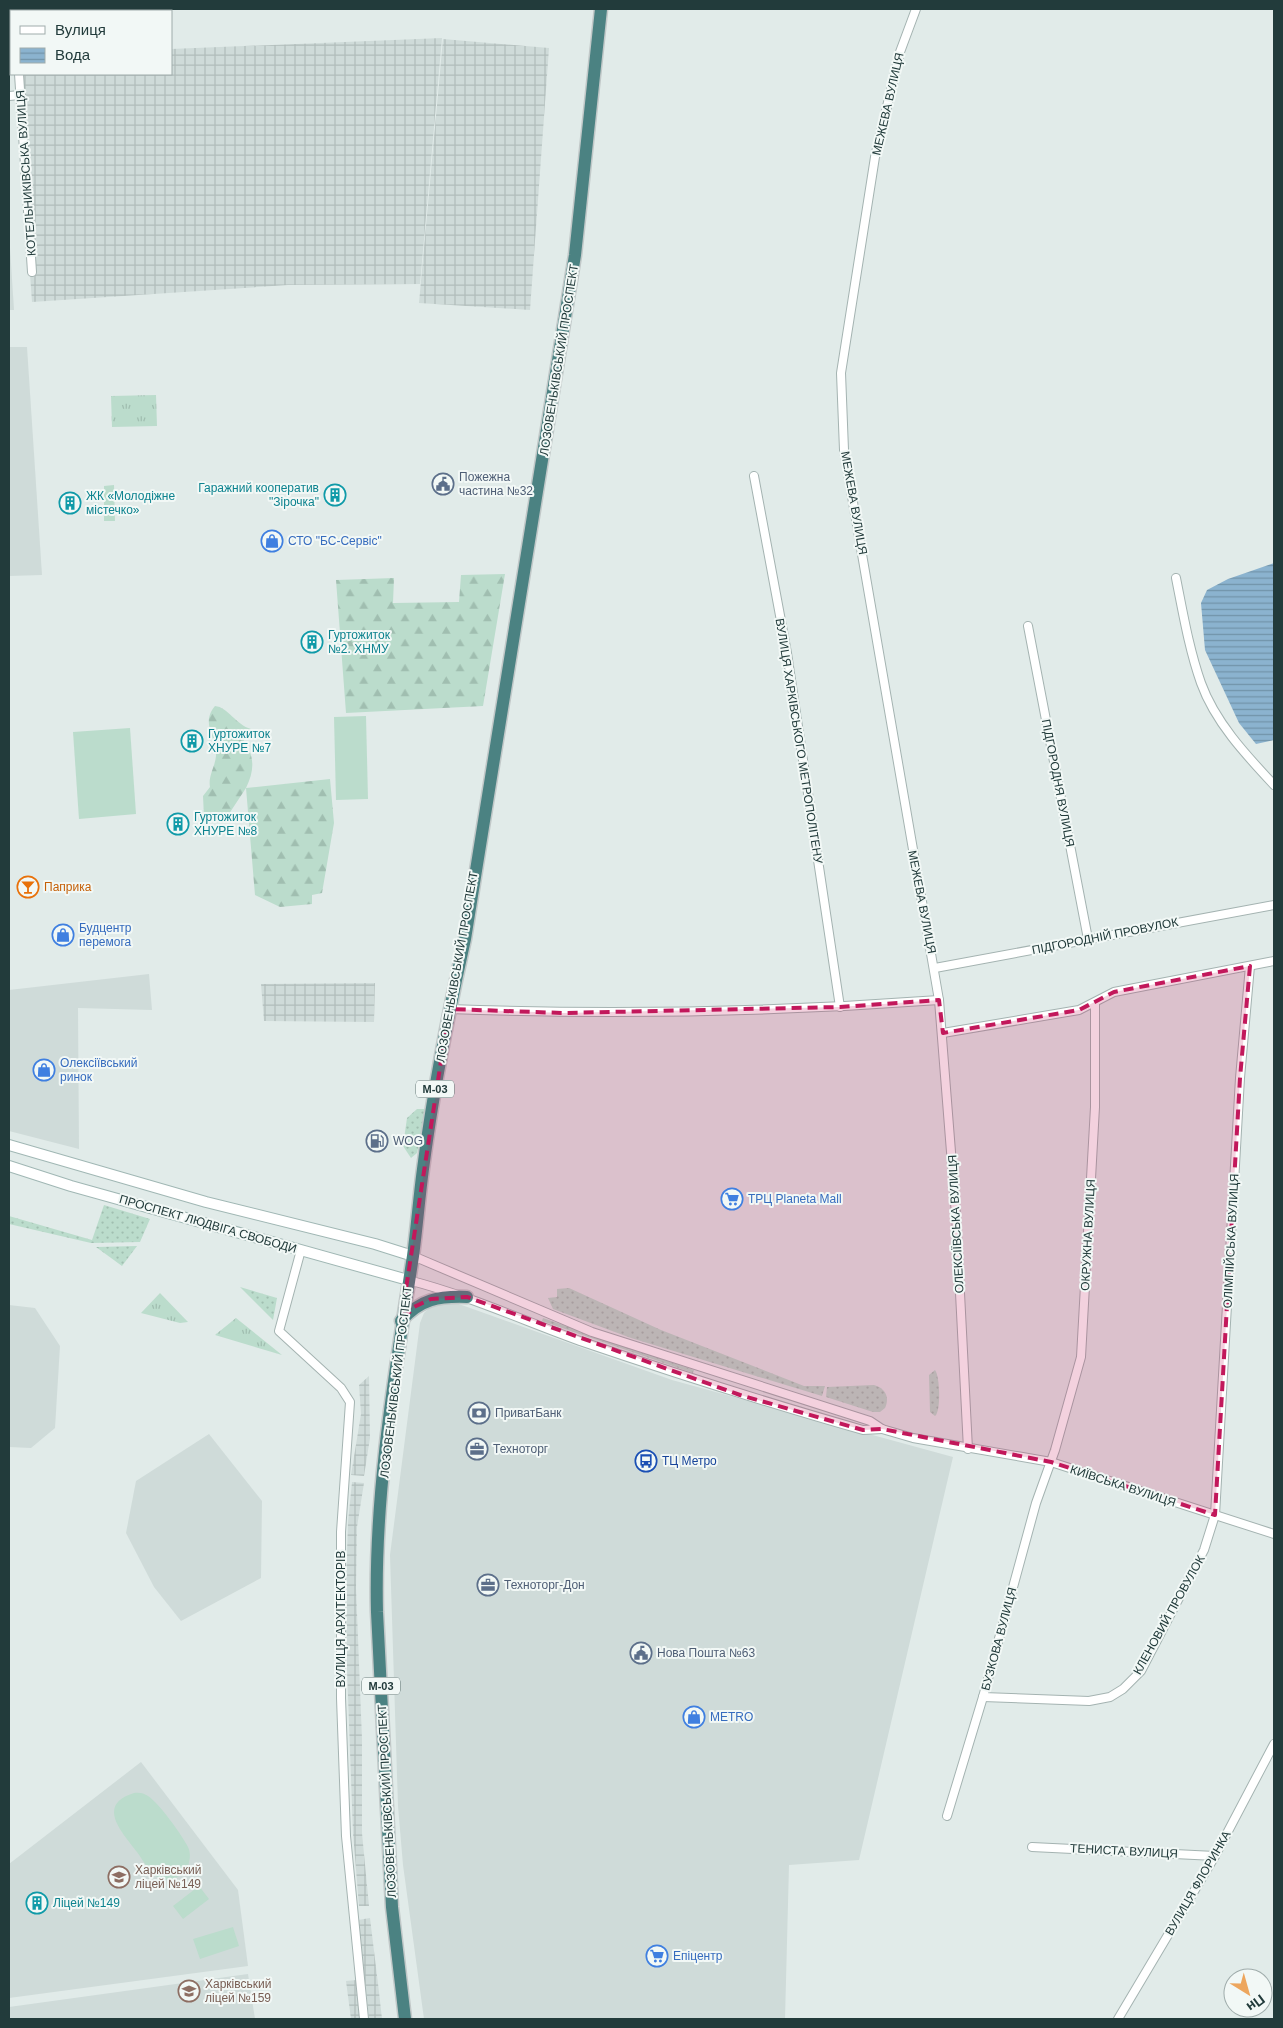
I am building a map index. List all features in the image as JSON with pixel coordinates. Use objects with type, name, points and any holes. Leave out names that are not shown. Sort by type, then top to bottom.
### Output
[{"type":"highway","name":"ЛОЗОВЕНЬКІВСЬКИЙ ПРОСПЕКТ","points":[[405,2019],[392,1908],[376,1573],[385,1466],[401,1321],[412,1256],[423,1169],[449,1009],[465,939],[575,255],[601,9]]},
{"type":"highway","points":[[401,1321],[414,1307],[431,1299],[467,1297]]},
{"type":"main road","name":"ПРОСПЕКТ ЛЮДВІГА СВОБОДИ","points":[[9,1145],[146,1185],[375,1244],[412,1256]]},
{"type":"main road","name":"ПРОСПЕКТ ЛЮДВІГА СВОБОДИ","points":[[9,1166],[71,1186],[408,1280]]},
{"type":"street","name":"МЕЖЕВА ВУЛИЦЯ","points":[[916,9],[900,52],[875,157],[840,373],[844,450],[878,636],[904,804],[935,968],[939,1000]]},
{"type":"street","name":"КОТЕЛЬНИКІВСЬКА ВУЛИЦЯ","points":[[19,75],[32,272]]},
{"type":"street","points":[[9,96],[21,95]]},
{"type":"street","name":"ВУЛИЦЯ ХАРКІВСЬКОГО МЕТРОПОЛІТЕНУ","points":[[754,476],[787,653],[840,1007]]},
{"type":"street","points":[[1176,578],[1192,655],[1201,684],[1230,734],[1274,785]]},
{"type":"street","name":"ПІДГОРОДНЯ ВУЛИЦЯ","points":[[1028,626],[1088,939]]},
{"type":"street","name":"ПІДГОРОДНІЙ ПРОВУЛОК","points":[[935,968],[1274,905]]},
{"type":"street","points":[[943,1033],[1079,1010],[1114,992],[1274,961]]},
{"type":"street","name":"ОЛІМПІЙСЬКА ВУЛИЦЯ","points":[[1215,1515],[1240,1078],[1250,966]]},
{"type":"street","points":[[449,1009],[563,1013],[840,1007],[939,1000]]},
{"type":"street","name":"ОЛЕКСІЇВСЬКА ВУЛИЦЯ","points":[[939,1000],[956,1214],[968,1449]]},
{"type":"street","name":"ОКРУЖНА ВУЛИЦЯ","points":[[1051,1462],[1081,1357],[1095,1107],[1095,1003]]},
{"type":"street","name":"ВУЛИЦЯ АРХІТЕКТОРІВ","points":[[301,1250],[279,1331],[341,1388],[350,1402],[341,1532],[341,1698],[346,1836],[364,2019]]},
{"type":"street","points":[[412,1256],[592,1332],[870,1421],[882,1429]]},
{"type":"street","points":[[408,1280],[467,1297],[586,1343],[740,1395],[863,1430],[882,1429]]},
{"type":"street","points":[[519,1317],[523,1304]]},
{"type":"street","name":"КИЇВСЬКА ВУЛИЦЯ","points":[[882,1429],[913,1438],[968,1449],[1051,1462],[1274,1534]]},
{"type":"street","name":"БУЗКОВА ВУЛИЦЯ","points":[[947,1816],[983,1697],[1036,1503],[1051,1462]]},
{"type":"street","name":"КЛЕНОВИЙ ПРОВУЛОК","points":[[983,1697],[1089,1701],[1110,1697],[1123,1689],[1141,1670],[1204,1550],[1215,1515]]},
{"type":"street","name":"ВУЛИЦЯ ФЛОРИНКА","points":[[1118,2019],[1215,1856],[1274,1744]]},
{"type":"street","name":"ТЕНИСТА ВУЛИЦЯ","points":[[1032,1847],[1215,1856]]},
{"type":"highlighted area","points":[[1250,966],[1240,1078],[1215,1515],[1051,1462],[882,1429],[863,1430],[740,1395],[467,1297],[431,1299],[414,1307],[401,1321],[449,1009],[563,1013],[840,1007],[939,1000],[943,1033],[1079,1010],[1114,992]]},
{"type":"shaded area","points":[[442,38],[420,284],[288,285],[32,302],[16,75],[172,75],[172,49]]},
{"type":"shaded area","points":[[443,39],[549,48],[530,310],[419,303]]},
{"type":"shaded area","points":[[9,232],[14,310],[9,310]]},
{"type":"shaded area","points":[[9,347],[27,347],[42,575],[9,576]]},
{"type":"shaded area","name":"Олексіївський ринок","points":[[149,974],[152,1010],[78,1008],[79,1149],[9,1131],[9,990]]},
{"type":"shaded area","points":[[375,983],[374,1022],[264,1021],[261,984]]},
{"type":"shaded area","points":[[456,1303],[672,1380],[953,1457],[859,1860],[789,1865],[785,2019],[424,2019],[403,1865],[398,1806],[390,1555],[420,1323],[424,1313],[432,1305]]},
{"type":"shaded area","points":[[9,1305],[35,1308],[60,1346],[55,1428],[31,1448],[9,1447]]},
{"type":"shaded area","points":[[369,1376],[370,1438],[364,1476],[351,1475],[361,1414],[359,1385]]},
{"type":"shaded area","points":[[209,1434],[262,1501],[261,1578],[181,1621],[154,1587],[126,1533],[136,1481]]},
{"type":"shaded area","points":[[352,1482],[364,1483],[357,1527],[356,1588],[362,1739],[362,1833],[369,1906],[359,1906],[353,1833],[345,1614],[348,1522]]},
{"type":"shaded area","name":"Харківський ліцей №149","points":[[141,1762],[238,1890],[248,1966],[9,1998],[9,1864]]},
{"type":"shaded area","points":[[370,1918],[382,2019],[369,2019],[358,1920]]},
{"type":"shaded area","name":"Харківський ліцей №159","points":[[248,1974],[255,2019],[9,2019],[9,2007]]},
{"type":"shaded area","points":[[356,1980],[361,2019],[351,2019],[346,1981]]},
{"type":"green space","points":[[156,395],[157,426],[112,427],[111,396]]},
{"type":"green space","points":[[114,485],[115,521],[104,521],[104,486]]},
{"type":"green space","points":[[505,574],[483,706],[346,713],[336,580],[394,578],[393,603],[459,602],[461,575]]},
{"type":"green space","points":[[215,706],[224,709],[241,724],[251,729],[250,738],[242,738],[251,757],[251,775],[246,788],[223,823],[214,820],[208,821],[204,817],[203,796],[210,787],[210,779],[216,756],[216,749],[209,725],[209,719]]},
{"type":"green space","points":[[366,716],[368,799],[336,800],[334,717]]},
{"type":"green space","points":[[130,728],[136,814],[79,819],[73,732]]},
{"type":"green space","points":[[330,779],[334,823],[322,893],[312,895],[312,904],[280,907],[255,895],[246,788]]},
{"type":"green space","points":[[417,1109],[424,1109],[425,1115],[417,1153],[411,1158],[403,1146],[407,1118]]},
{"type":"green space","points":[[104,1205],[150,1219],[140,1242],[91,1243],[9,1224],[9,1216],[92,1240]]},
{"type":"green space","points":[[137,1246],[122,1266],[96,1247]]},
{"type":"green space","points":[[240,1287],[277,1298],[273,1320]]},
{"type":"green space","points":[[569,1288],[661,1330],[804,1386],[825,1386],[822,1396],[631,1338],[553,1309],[548,1298],[557,1297],[557,1289]]},
{"type":"green space","points":[[160,1293],[188,1322],[180,1323],[141,1313]]},
{"type":"green space","points":[[236,1318],[282,1355],[215,1335]]},
{"type":"green space","points":[[543,1318],[694,1370],[693,1373],[542,1321]]},
{"type":"green space","points":[[935,1370],[939,1394],[938,1408],[935,1416],[930,1412],[929,1375]]},
{"type":"green space","points":[[874,1385],[881,1388],[887,1397],[885,1408],[880,1412],[873,1412],[826,1397],[827,1387]]},
{"type":"green space","points":[[134,1793],[143,1793],[158,1805],[188,1847],[190,1856],[188,1866],[180,1876],[168,1880],[159,1878],[147,1866],[120,1828],[114,1812],[116,1805],[122,1798]]},
{"type":"green space","points":[[199,1886],[209,1899],[183,1919],[173,1906]]},
{"type":"green space","points":[[233,1927],[239,1946],[200,1959],[193,1939]]},
{"type":"water","points":[[1274,563],[1274,740],[1256,744],[1239,723],[1205,650],[1201,603],[1207,590],[1228,579]]},
{"type":"place","name":"Пожежна частина №32","points":[[443,484]]},
{"type":"place","name":"Гаражний кооператив \"Зірочка\"","points":[[335,495]]},
{"type":"place","name":"ЖК «Молодіжне містечко»","points":[[70,503]]},
{"type":"place","name":"СТО \"БС-Сервіс\"","points":[[272,541]]},
{"type":"place","name":"Гуртожиток №2. ХНМУ","points":[[312,642]]},
{"type":"place","name":"Гуртожиток ХНУРЕ №7","points":[[192,741]]},
{"type":"place","name":"Гуртожиток ХНУРЕ №8","points":[[178,824]]},
{"type":"place","name":"Паприка","points":[[28,887]]},
{"type":"place","name":"Будцентр перемога","points":[[63,935]]},
{"type":"place","name":"Олексіївський ринок","points":[[44,1070]]},
{"type":"place","name":"WOG","points":[[377,1141]]},
{"type":"place","name":"ТРЦ Planeta Mall","points":[[732,1199]]},
{"type":"place","name":"ПриватБанк","points":[[479,1413]]},
{"type":"place","name":"Техноторг","points":[[477,1449]]},
{"type":"place","name":"ТЦ Метро","points":[[646,1461]]},
{"type":"place","name":"Техноторг-Дон","points":[[488,1585]]},
{"type":"place","name":"Нова Пошта №63","points":[[641,1653]]},
{"type":"place","name":"METRO","points":[[694,1717]]},
{"type":"place","name":"Харківський ліцей №149","points":[[119,1877]]},
{"type":"place","name":"Ліцей №149","points":[[37,1903]]},
{"type":"place","name":"Епіцентр","points":[[657,1956]]},
{"type":"place","name":"Харківський ліцей №159","points":[[189,1991]]}]
